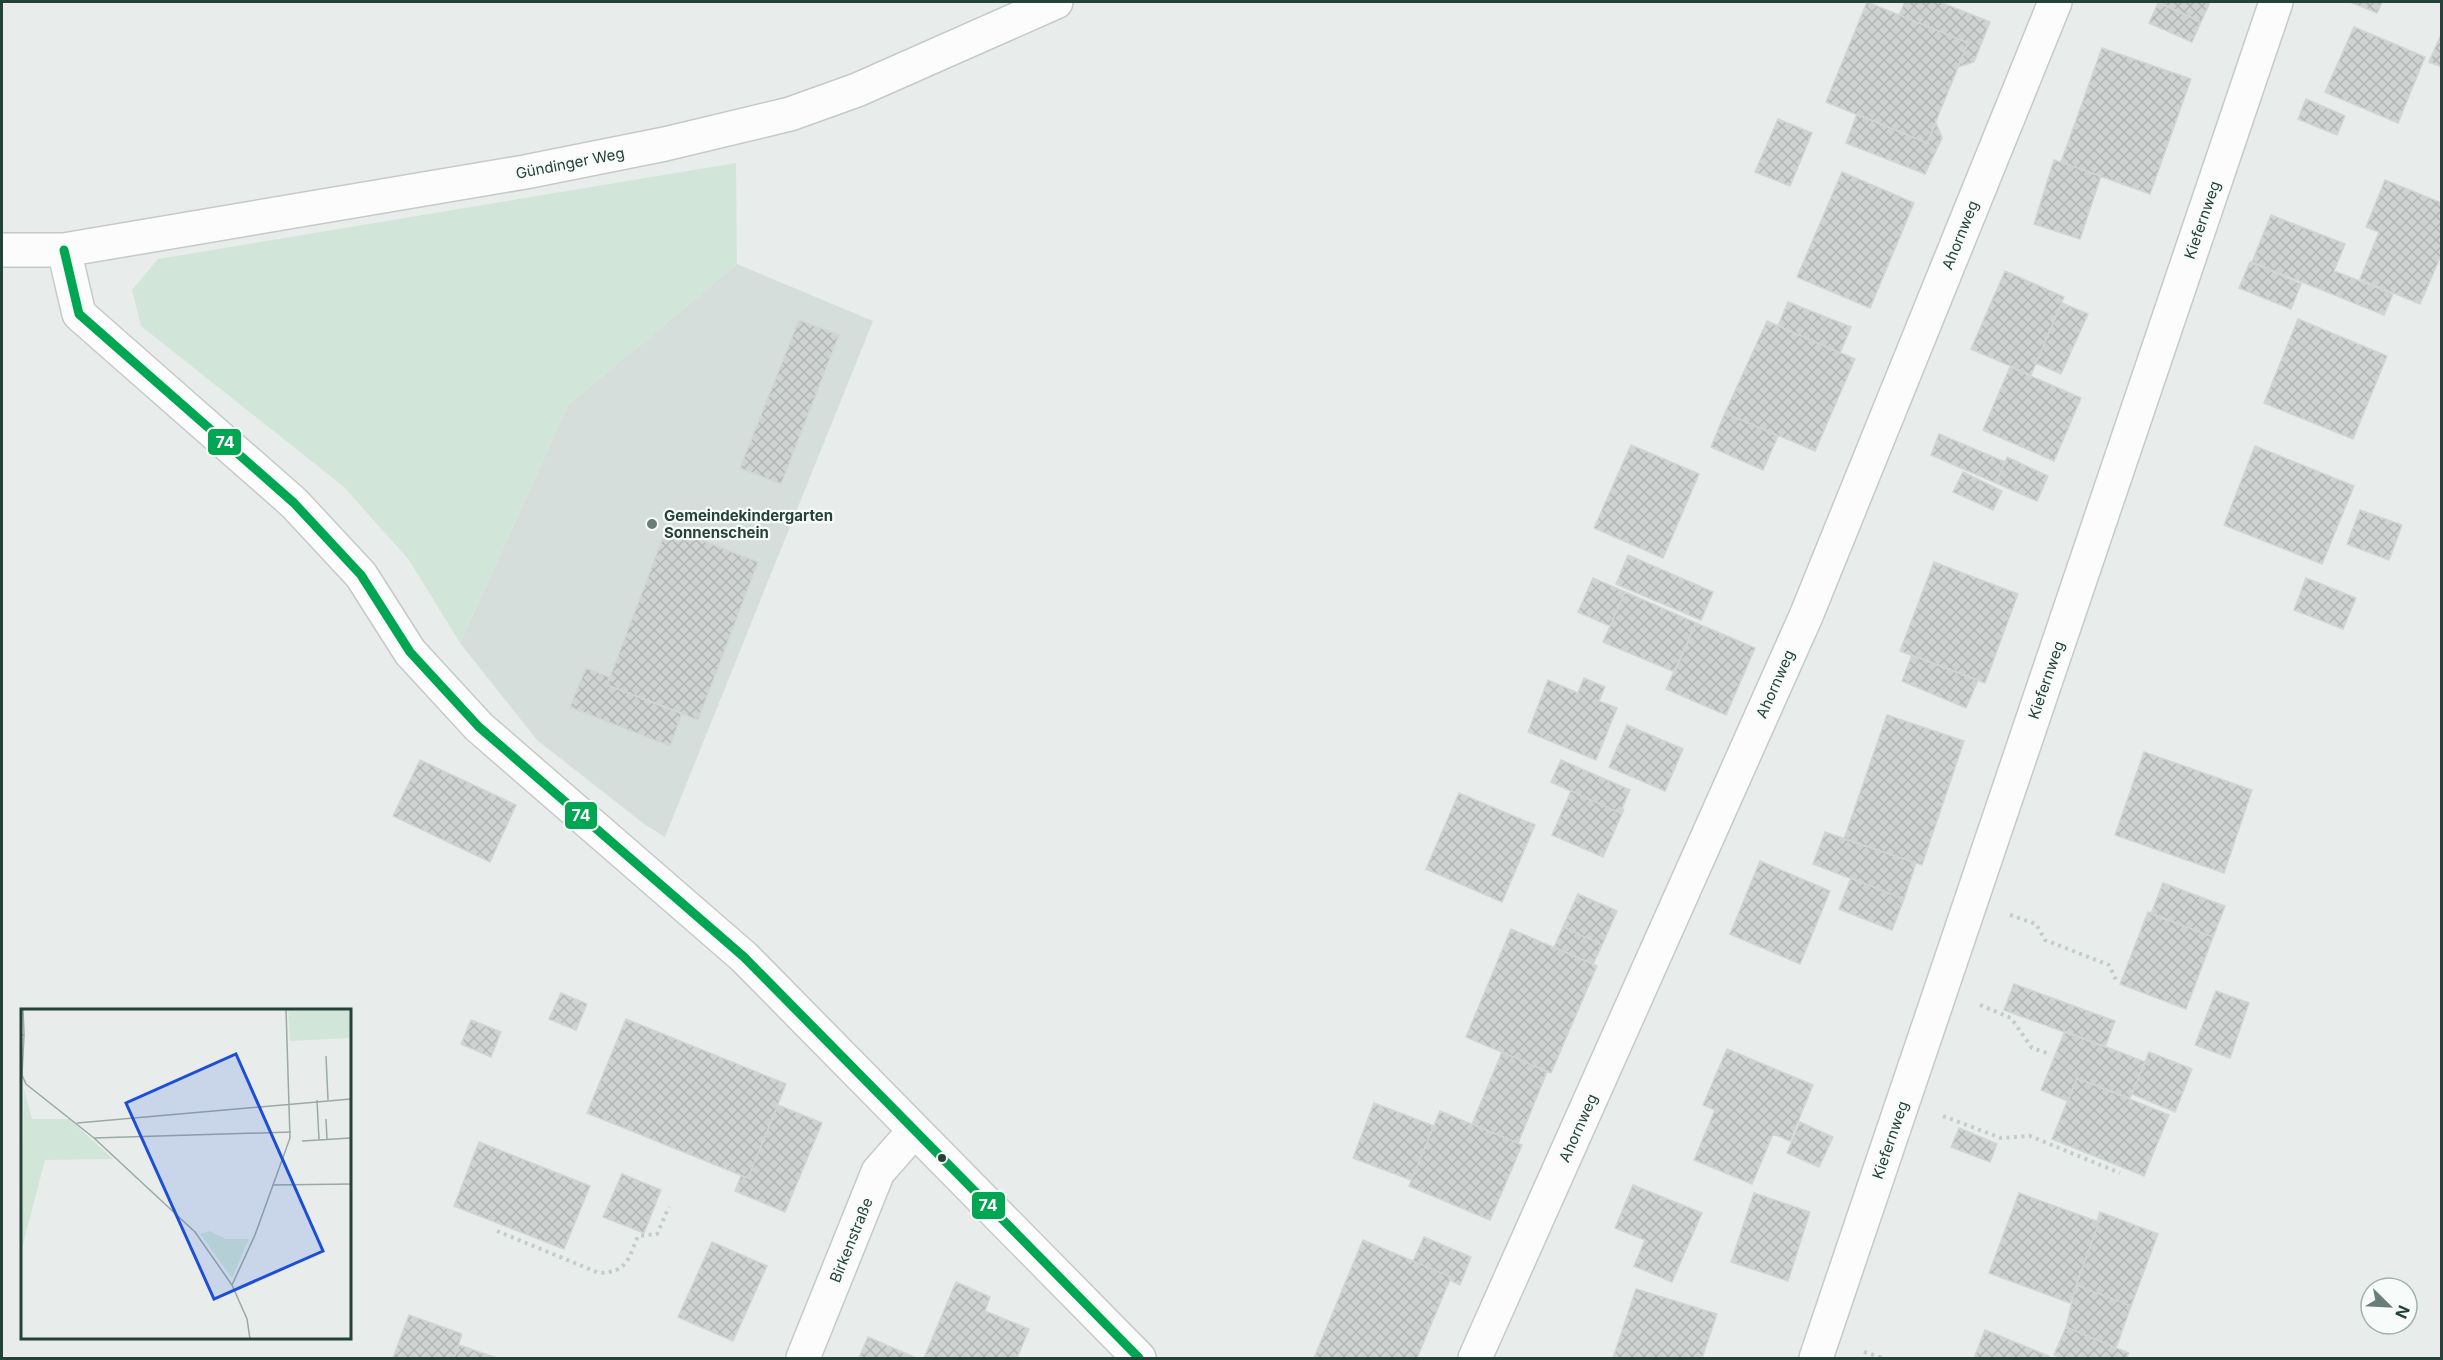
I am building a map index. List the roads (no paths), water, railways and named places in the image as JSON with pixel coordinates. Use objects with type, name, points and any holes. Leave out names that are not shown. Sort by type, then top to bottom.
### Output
[{"type":"street","name":"Gündinger Weg","points":[[2,250],[64,250],[525,172],[665,144],[789,114],[857,90],[1056,2]]},
{"type":"street","name":"Ahornweg","points":[[1475,1359],[1806,616],[2055,2]]},
{"type":"street","name":"Kiefernweg","points":[[1816,1359],[2276,2]]},
{"type":"street","points":[[64,250],[79,314],[294,503],[362,575],[410,652],[479,727],[744,957],[1139,1359]]},
{"type":"street","name":"Birkenstraße","points":[[803,1359],[878,1172],[914,1131]]},
{"type":"place","name":"Gemeindekindergarten Sonnenschein","points":[[652,524]]}]
